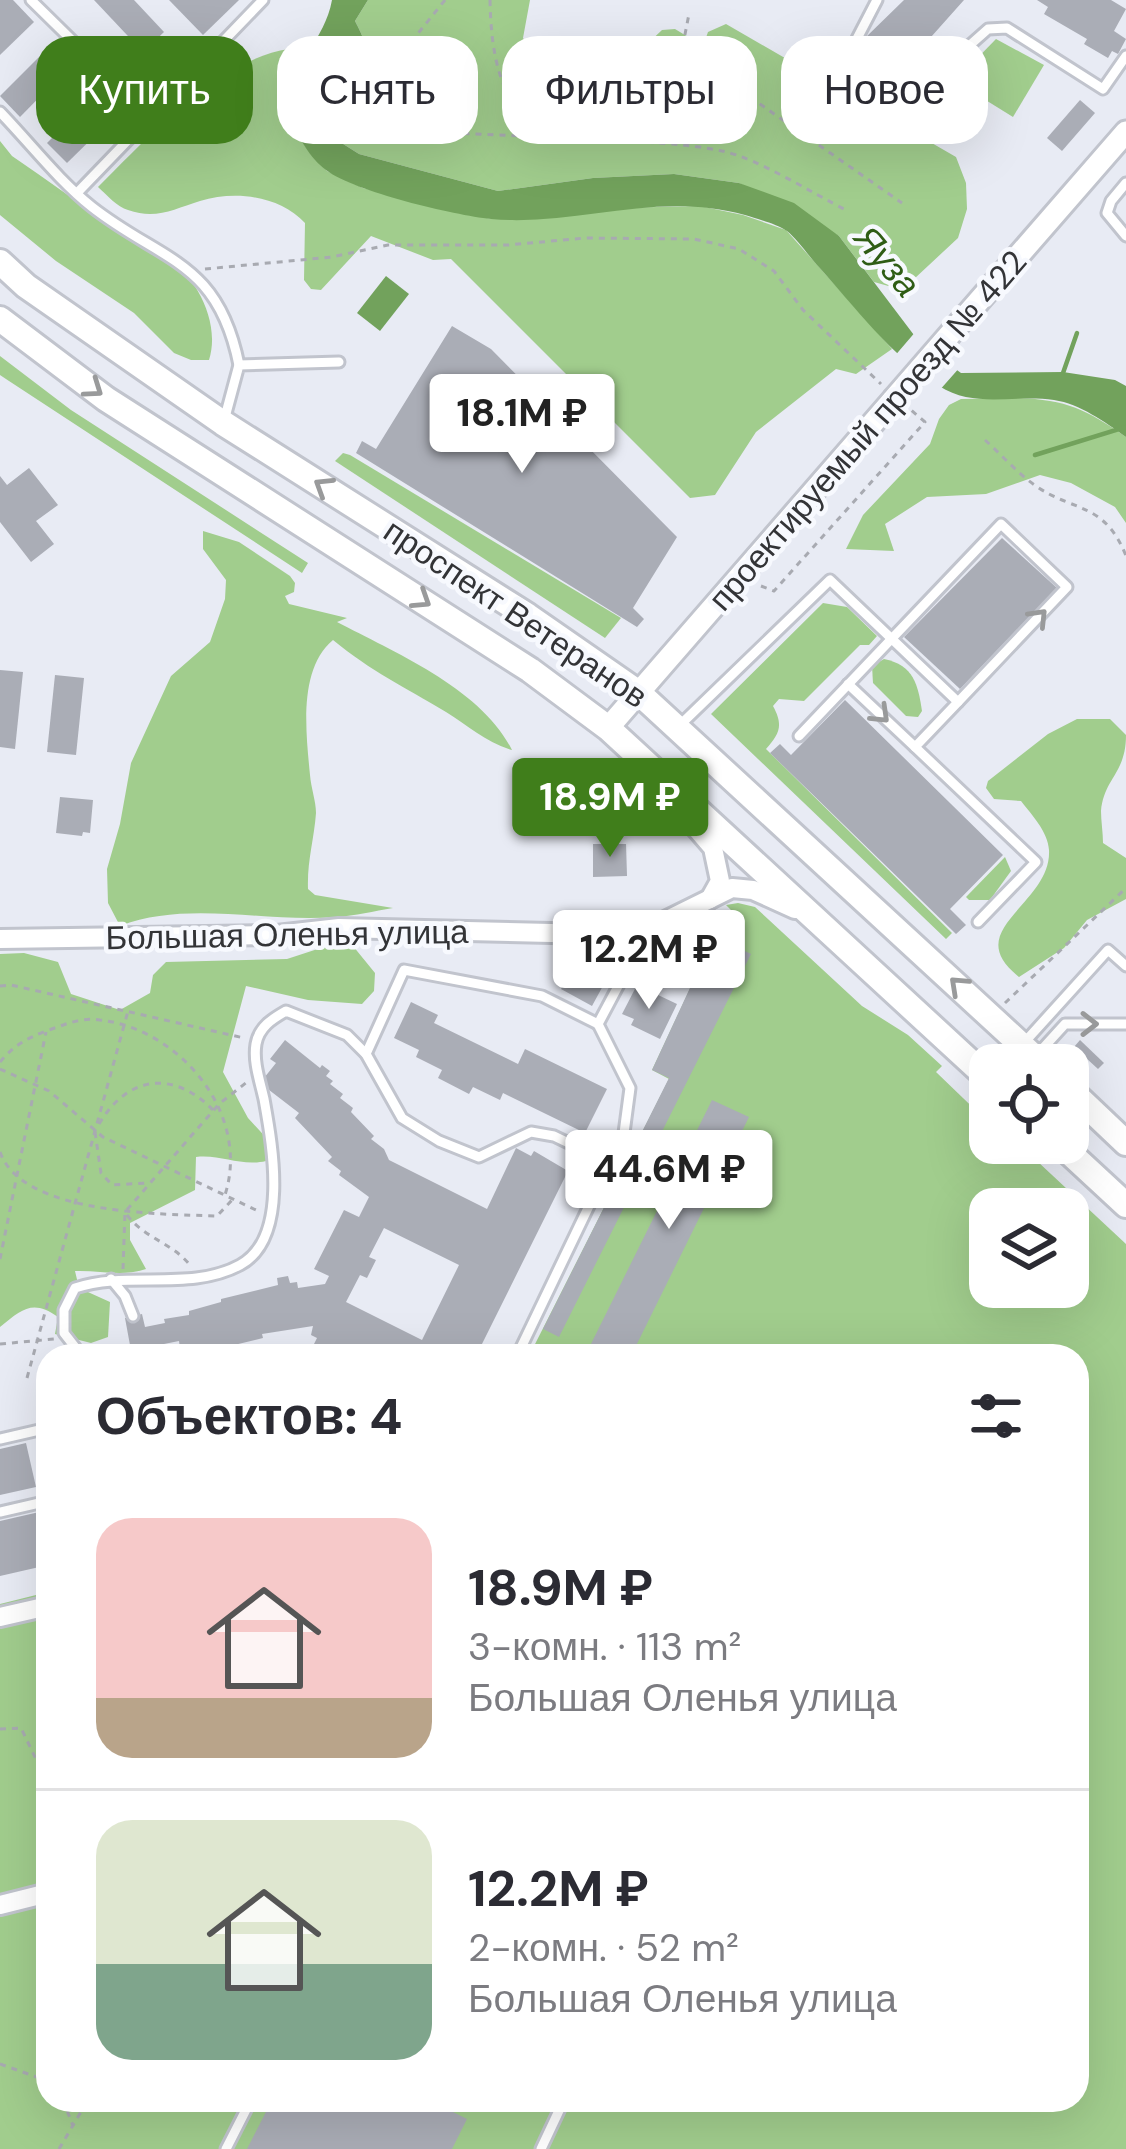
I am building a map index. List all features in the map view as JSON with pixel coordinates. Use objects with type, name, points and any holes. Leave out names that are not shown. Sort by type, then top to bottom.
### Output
[{"type":"main road","name":"проспект Ветеранов","points":[[0,262],[26,286],[223,423],[509,604],[639,693],[1020,1044]]},
{"type":"main road","name":"проспект Ветеранов","points":[[0,319],[106,399],[530,670],[614,734],[969,1060]]},
{"type":"main road","points":[[1089,1108],[1126,1142]]},
{"type":"main road","points":[[1082,1164],[1126,1205]]},
{"type":"street","name":"проектируемый проезд № 422","points":[[614,734],[639,693],[1126,131]]},
{"type":"street","points":[[614,734],[713,848],[720,881],[710,899]]},
{"type":"street","points":[[710,899],[732,889],[753,890],[820,921]]},
{"type":"street","name":"Большая Оленья улица","points":[[0,939],[278,934],[340,928],[637,935],[710,899]]},
{"type":"street","points":[[0,1617],[36,1609]]},
{"type":"street","points":[[0,1905],[36,1897]]},
{"type":"lane","points":[[32,0],[68,36]]},
{"type":"lane","points":[[77,193],[263,0]]},
{"type":"lane","points":[[877,0],[848,56],[852,69],[902,98],[917,92],[988,29],[1007,28],[1102,88],[1126,56]]},
{"type":"lane","points":[[0,112],[93,208],[191,270],[215,302],[235,340],[239,365],[223,423]]},
{"type":"lane","points":[[1126,183],[1107,213],[1126,236]]},
{"type":"lane","points":[[239,365],[340,362]]},
{"type":"lane","points":[[799,736],[1001,524],[1067,587],[915,747]]},
{"type":"lane","points":[[679,726],[830,580],[958,702]]},
{"type":"lane","points":[[848,684],[1036,862],[978,922]]},
{"type":"lane","points":[[598,1024],[624,975],[637,935]]},
{"type":"lane","points":[[1041,1044],[1108,950],[1126,966]]},
{"type":"lane","points":[[366,1054],[404,970],[542,996],[598,1024],[630,1088],[624,1133],[523,1344]]},
{"type":"lane","points":[[73,1344],[64,1333],[64,1310],[75,1288],[117,1279],[190,1278],[224,1272],[246,1262],[265,1239],[275,1186],[256,1040],[268,1022],[286,1011],[346,1035],[366,1054],[402,1118],[439,1141],[479,1157],[532,1132],[554,1136],[610,1163]]},
{"type":"lane","points":[[1045,1044],[1065,1024],[1126,1024]]},
{"type":"lane","points":[[117,1279],[133,1316]]},
{"type":"lane","points":[[0,1439],[36,1431]]},
{"type":"lane","points":[[0,1512],[36,1504]]},
{"type":"lane","points":[[226,2149],[245,2112]]},
{"type":"lane","points":[[541,2149],[558,2112]]},
{"type":"path","points":[[445,0],[354,119],[365,129],[502,135]]},
{"type":"path","points":[[490,0],[490,34],[502,86]]},
{"type":"path","points":[[684,36],[689,14]]},
{"type":"path","points":[[757,102],[902,203]]},
{"type":"path","points":[[682,144],[729,152],[846,210]]},
{"type":"path","points":[[191,270],[294,262],[388,245],[694,239],[739,249],[773,272],[803,310],[926,422],[774,591],[761,586]]},
{"type":"path","points":[[985,440],[1036,487],[1082,505],[1118,535],[1126,556]]},
{"type":"path","points":[[1004,1004],[1126,888]]},
{"type":"path","points":[[0,986],[256,1040]]},
{"type":"path","points":[[36,1344],[128,1011]]},
{"type":"path","points":[[225,1196],[230,1182],[228,1145],[219,1104],[189,1061],[135,1028],[96,1019],[70,1022],[21,1040],[0,1066],[76,1111],[95,1130],[225,1196],[270,1217]]},
{"type":"path","points":[[0,1259],[46,1032]]},
{"type":"path","points":[[117,1279],[125,1212],[219,1104],[258,1074]]},
{"type":"path","points":[[148,1183],[112,1185],[101,1173],[95,1130],[109,1106],[132,1090],[158,1081],[182,1086],[213,1111]]},
{"type":"path","points":[[0,1152],[16,1177],[75,1202],[125,1212],[218,1216],[233,1199]]},
{"type":"path","points":[[125,1212],[147,1235],[179,1252],[189,1264],[190,1278]]},
{"type":"path","points":[[0,1344],[68,1338]]},
{"type":"path","points":[[27,1378],[36,1345]]},
{"type":"path","points":[[0,1729],[21,1728],[36,1759]]},
{"type":"path","points":[[0,2064],[36,2077]]},
{"type":"path","points":[[68,2112],[73,2126]]},
{"type":"path","points":[[59,2149],[81,2112]]},
{"type":"shaded area","points":[[332,0],[368,0],[355,21],[362,36],[318,36]]},
{"type":"shaded area","points":[[368,0],[530,0],[523,36],[502,36],[502,144],[757,144],[757,42],[781,56],[781,144],[934,144],[956,157],[966,183],[967,209],[958,238],[914,279],[892,287],[874,282],[839,236],[739,183],[674,174],[593,178],[498,191],[359,154],[343,144],[478,144],[478,36],[362,36],[355,21]]},
{"type":"shaded area","points":[[726,24],[747,36],[707,36]]},
{"type":"shaded area","points":[[675,29],[687,36],[656,36],[662,30]]},
{"type":"shaded area","points":[[996,39],[1044,65],[1013,117],[988,101],[988,47]]},
{"type":"shaded area","points":[[277,52],[277,144],[305,144],[327,171],[363,188],[491,219],[700,206],[743,215],[786,230],[892,349],[856,374],[836,369],[756,432],[715,495],[690,498],[451,259],[433,260],[371,236],[321,290],[311,289],[304,280],[305,223],[283,207],[257,198],[228,196],[147,214],[124,208],[98,187],[142,144],[253,144],[253,61]]},
{"type":"shaded area","points":[[0,141],[12,156],[113,227],[163,254],[186,274],[208,315],[212,330],[209,360],[174,353],[134,313],[56,261],[0,215]]},
{"type":"shaded area","points":[[304,144],[343,144],[359,154],[498,191],[593,178],[674,174],[739,183],[794,203],[839,236],[920,343],[961,373],[1063,372],[1126,386],[1126,437],[1064,402],[981,399],[939,386],[889,345],[791,235],[767,222],[712,208],[680,206],[491,219],[359,186],[326,170]]},
{"type":"shaded area","points":[[386,276],[409,294],[380,331],[357,313]]},
{"type":"shaded area","points":[[0,356],[71,410],[308,563],[302,573],[0,375]]},
{"type":"shaded area","points":[[1018,398],[1075,408],[1126,437],[1126,523],[1115,507],[1071,483],[1040,475],[986,494],[927,497],[885,524],[894,551],[846,549],[863,515],[930,444],[949,405],[961,399]]},
{"type":"shaded area","points":[[343,453],[621,618],[605,638],[335,461]]},
{"type":"shaded area","points":[[203,531],[239,542],[290,576],[295,583],[294,592],[285,596],[289,604],[347,618],[337,622],[435,674],[480,708],[512,750],[485,738],[333,640],[322,652],[307,703],[316,813],[308,889],[315,895],[393,908],[309,918],[172,914],[120,926],[108,903],[107,869],[131,763],[171,676],[210,642],[225,599],[226,580],[203,549]]},
{"type":"shaded area","points":[[823,603],[847,607],[877,636],[869,645],[860,645],[804,701],[779,699],[773,706],[778,729],[766,749],[952,933],[946,939],[711,714]]},
{"type":"shaded area","points":[[884,659],[902,666],[913,678],[922,711],[918,717],[906,716],[873,683],[872,666]]},
{"type":"shaded area","points":[[1077,719],[1110,719],[1126,735],[1123,759],[1101,811],[1103,843],[1126,858],[1126,899],[1087,920],[1064,948],[1019,977],[1003,960],[998,945],[1002,930],[1046,869],[1048,843],[1021,801],[994,799],[986,788],[988,781],[1048,734]]},
{"type":"shaded area","points":[[1005,857],[1011,871],[990,900],[969,900],[966,897]]},
{"type":"shaded area","points":[[726,905],[755,907],[862,1006],[908,1035],[942,1066],[936,1072],[969,1104],[969,1164],[1040,1164],[1066,1188],[969,1188],[969,1308],[1089,1308],[1089,1209],[1126,1244],[1126,2149],[0,2149],[0,1604],[36,1595],[36,2112],[1089,2112],[1089,1344],[535,1344],[669,1079],[652,1070],[717,931],[731,937],[740,919]]},
{"type":"shaded area","points":[[714,907],[719,918],[716,926],[683,978],[668,988],[644,979],[637,959],[641,948],[683,930]]},
{"type":"shaded area","points":[[336,943],[353,946],[375,973],[374,991],[362,1004],[308,1000],[246,986],[223,1072],[248,1118],[272,1144],[266,1161],[196,1157],[195,1190],[130,1223],[130,1240],[146,1269],[75,1271],[79,1288],[110,1302],[108,1337],[91,1343],[55,1334],[58,1317],[41,1308],[21,1311],[0,1327],[0,954],[24,953],[58,962],[71,994],[120,1010],[150,993],[153,975],[166,962],[287,959]]},
{"type":"pier","points":[[917,330],[943,356],[961,366],[938,392],[893,358]]},
{"type":"building","points":[[0,0],[13,0],[34,22],[0,55]]},
{"type":"building","points":[[94,0],[134,0],[164,32],[128,36]]},
{"type":"building","points":[[169,0],[239,0],[203,35]]},
{"type":"building","points":[[904,0],[964,0],[932,36],[867,36]]},
{"type":"building","points":[[1037,0],[1111,0],[1126,9],[1114,31],[1126,39],[1118,54],[1112,51],[1108,58],[1084,44],[1087,39],[1044,14],[1048,7]]},
{"type":"building","points":[[36,60],[36,101],[20,117],[0,96]]},
{"type":"building","points":[[1080,100],[1095,113],[1062,151],[1047,138]]},
{"type":"building","points":[[48,144],[86,144],[67,163]]},
{"type":"building","points":[[452,326],[491,349],[677,537],[633,608],[644,619],[637,627],[356,453],[362,441],[376,449]]},
{"type":"building","points":[[29,468],[58,505],[36,521],[54,544],[31,562],[0,522],[0,476],[7,485]]},
{"type":"building","points":[[1002,538],[1057,588],[960,689],[904,637]]},
{"type":"building","points":[[0,670],[23,672],[15,749],[0,747]]},
{"type":"building","points":[[55,675],[84,678],[76,755],[47,752]]},
{"type":"building","points":[[845,700],[1003,855],[950,909],[966,925],[956,934],[770,753],[780,744],[791,755]]},
{"type":"building","points":[[60,797],[93,800],[90,833],[56,833]]},
{"type":"building","points":[[593,844],[626,844],[627,876],[593,877]]},
{"type":"building","points":[[714,936],[751,954],[559,1337],[543,1329],[669,1078],[652,1070]]},
{"type":"building","points":[[574,951],[611,971],[592,1006],[561,989],[573,967],[567,964]]},
{"type":"building","points":[[637,985],[677,1004],[660,1039],[631,1025],[634,1019],[622,1014]]},
{"type":"building","points":[[411,1002],[438,1015],[434,1023],[518,1064],[525,1049],[607,1089],[585,1133],[503,1093],[500,1100],[473,1087],[469,1094],[438,1078],[442,1070],[416,1057],[419,1050],[394,1038]]},
{"type":"building","points":[[285,1040],[330,1071],[326,1076],[333,1081],[330,1084],[343,1094],[340,1098],[353,1108],[351,1112],[389,1160],[487,1209],[516,1148],[531,1156],[534,1151],[568,1171],[482,1344],[314,1344],[313,1326],[262,1334],[263,1338],[238,1344],[130,1344],[125,1318],[142,1314],[145,1327],[165,1323],[164,1319],[189,1315],[221,1299],[278,1285],[277,1278],[288,1276],[298,1288],[325,1284],[329,1276],[314,1269],[344,1210],[359,1217],[369,1197],[339,1175],[341,1171],[328,1161],[332,1157],[295,1118],[299,1113],[260,1083],[276,1063],[270,1059]],"holes":[[[384,1228],[459,1265],[422,1340],[346,1302],[360,1275],[367,1278],[376,1260],[369,1257]]]},
{"type":"building","points":[[1089,1049],[1104,1063],[1098,1069],[1089,1061]]},
{"type":"building","points":[[712,1100],[749,1117],[637,1344],[591,1344]]},
{"type":"building","points":[[26,1443],[36,1487],[0,1495],[0,1449]]},
{"type":"building","points":[[36,1513],[36,1568],[0,1576],[0,1521]]},
{"type":"building","points":[[266,2112],[453,2112],[467,2119],[452,2149],[247,2149]]},
{"type":"waterway","points":[[1063,373],[1077,333]]},
{"type":"waterway","points":[[1035,455],[1126,427]]},
{"type":"water label","name":"Яуза","points":[[888,261]]}]
